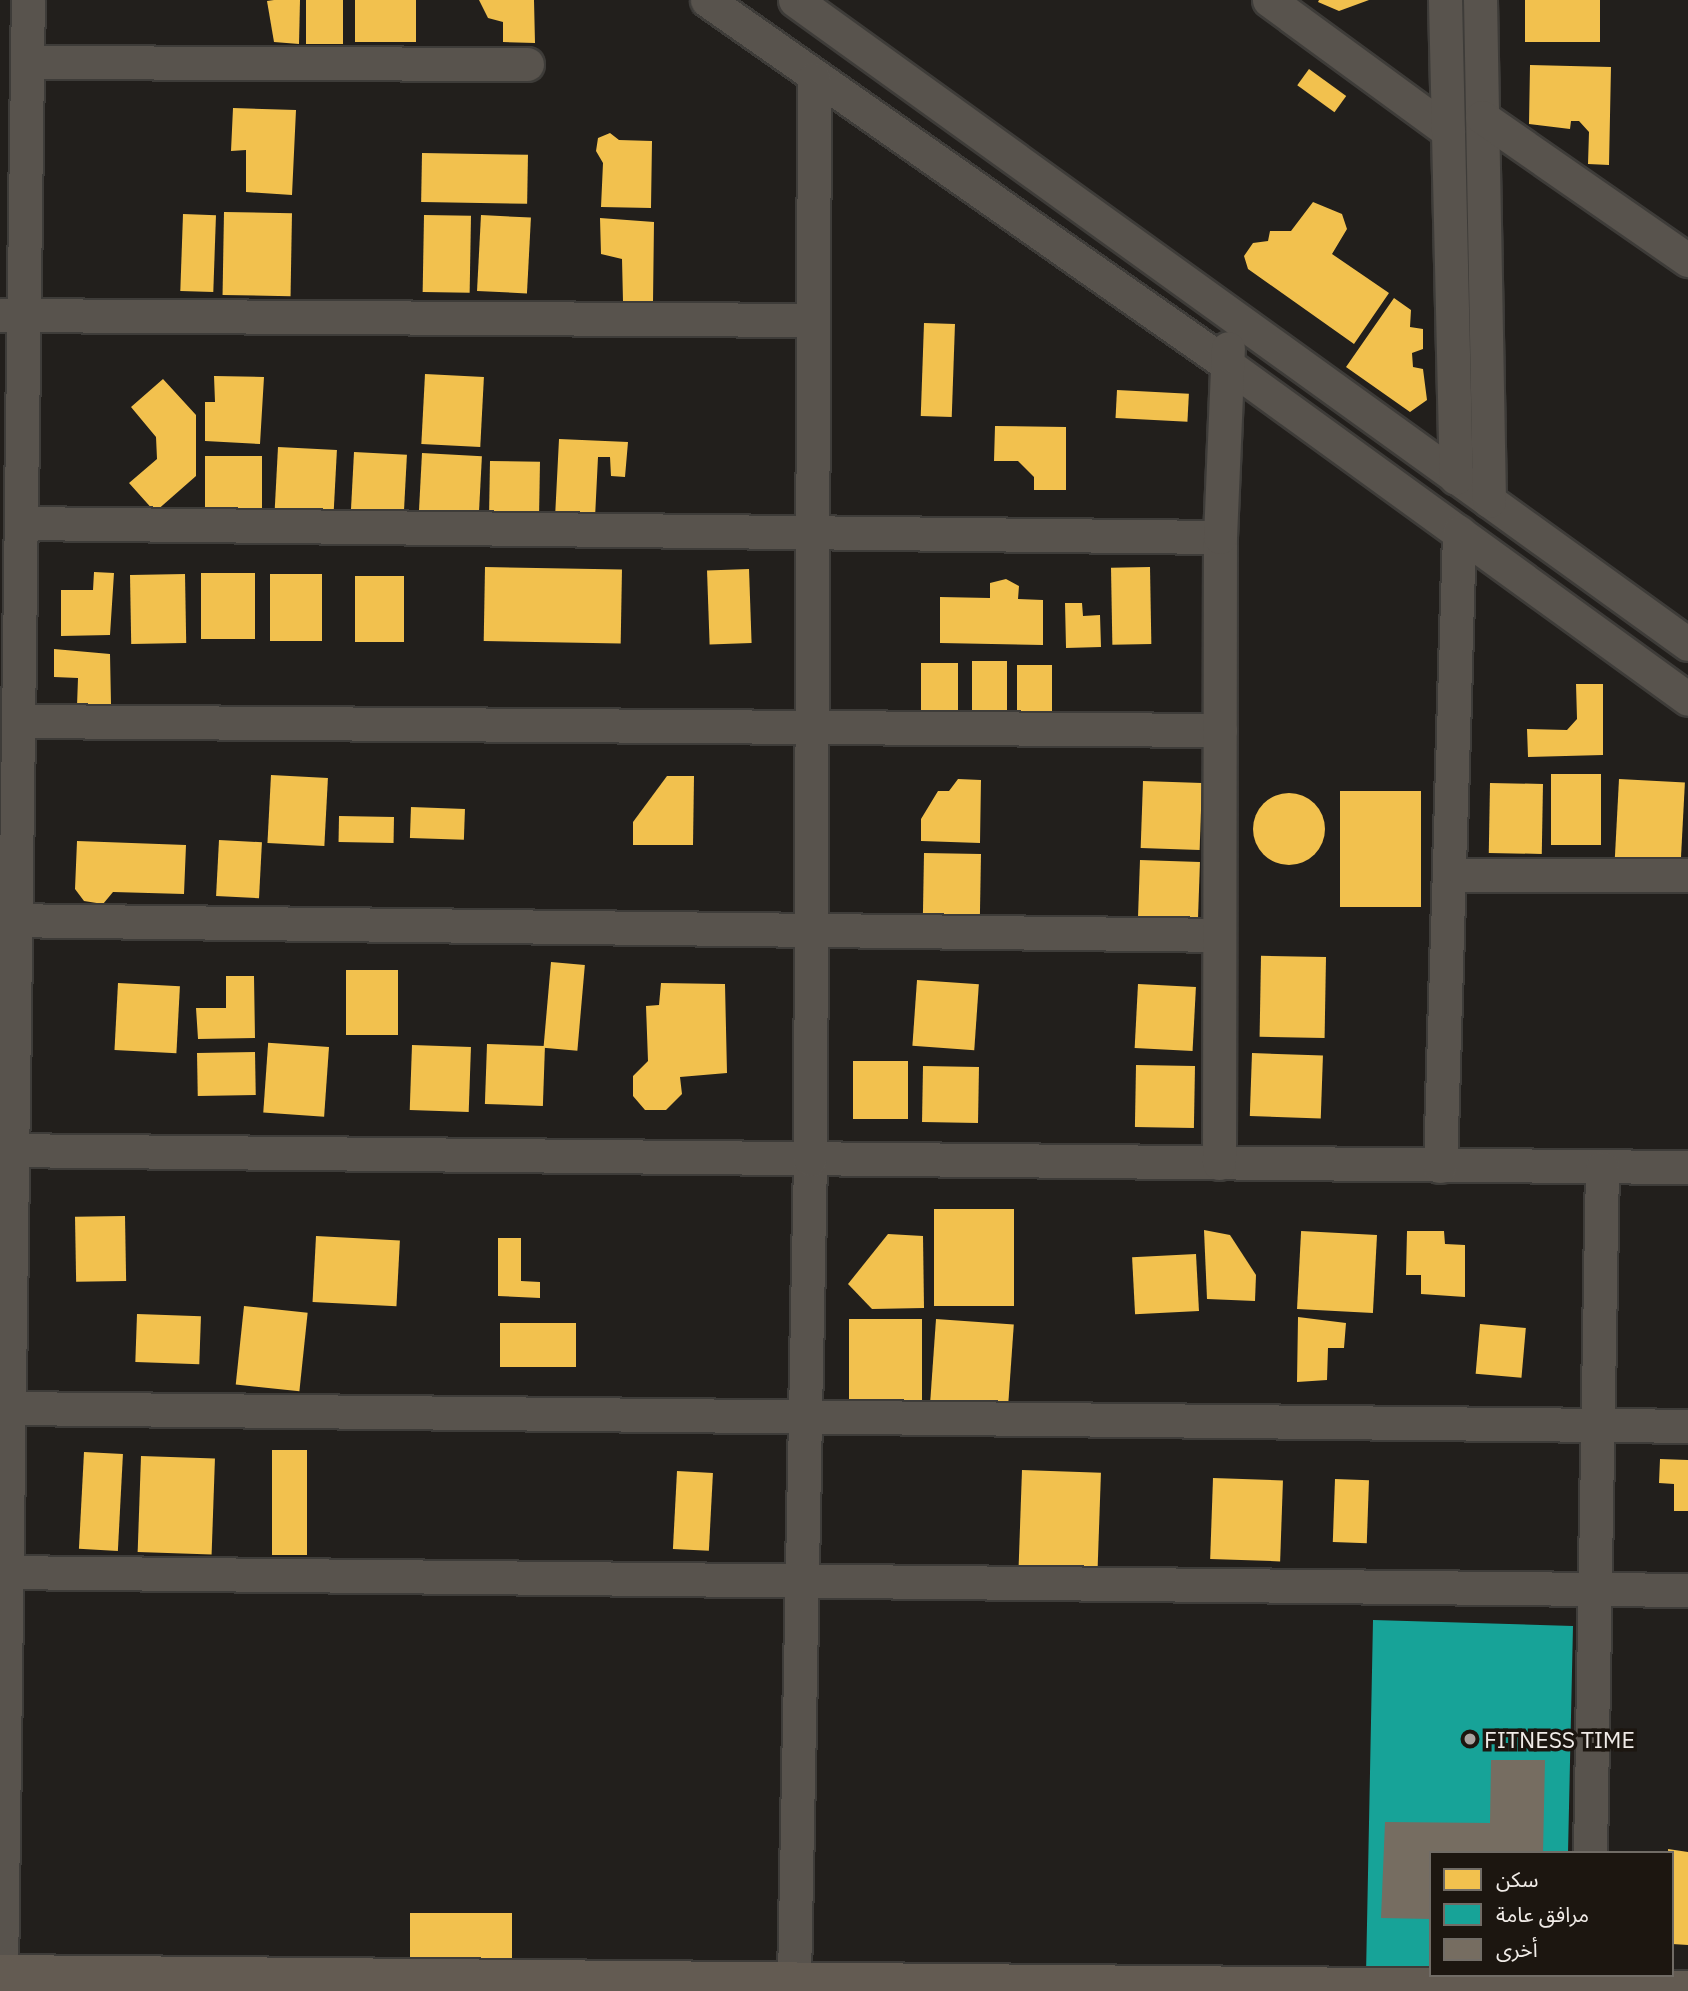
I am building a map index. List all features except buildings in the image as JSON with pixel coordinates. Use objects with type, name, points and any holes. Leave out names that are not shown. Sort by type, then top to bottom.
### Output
[{"type":"main road","points":[[1,1974],[1588,1982],[1688,1990]]},
{"type":"street","points":[[1,1974],[3,1572],[9,1408],[6,1150],[8,921],[18,721],[20,523],[12,316],[27,62],[28,0]]},
{"type":"street","points":[[707,0],[814,79],[1228,365],[1688,699]]},
{"type":"street","points":[[796,0],[1688,644]]},
{"type":"street","points":[[1269,0],[1448,131]]},
{"type":"street","points":[[1445,0],[1456,478]]},
{"type":"street","points":[[1480,0],[1489,502]]},
{"type":"street","points":[[27,62],[527,64]]},
{"type":"street","points":[[794,1978],[810,1159],[814,79]]},
{"type":"street","points":[[1482,117],[1688,260]]},
{"type":"street","points":[[1219,1163],[1220,537],[1230,314]]},
{"type":"street","points":[[12,316],[813,320]]},
{"type":"street","points":[[20,523],[1220,537]]},
{"type":"street","points":[[1440,1166],[1459,532]]},
{"type":"street","points":[[18,721],[1220,730]]},
{"type":"street","points":[[1449,875],[1688,875]]},
{"type":"street","points":[[8,921],[1219,935]]},
{"type":"street","points":[[6,1150],[1688,1167]]},
{"type":"street","points":[[1590,1851],[1602,1167]]},
{"type":"street","points":[[9,1408],[804,1420],[1688,1426]]},
{"type":"street","points":[[3,1572],[1688,1590]]},
{"type":"place","name":"FITNESS TIME","points":[[1470,1739]]}]
